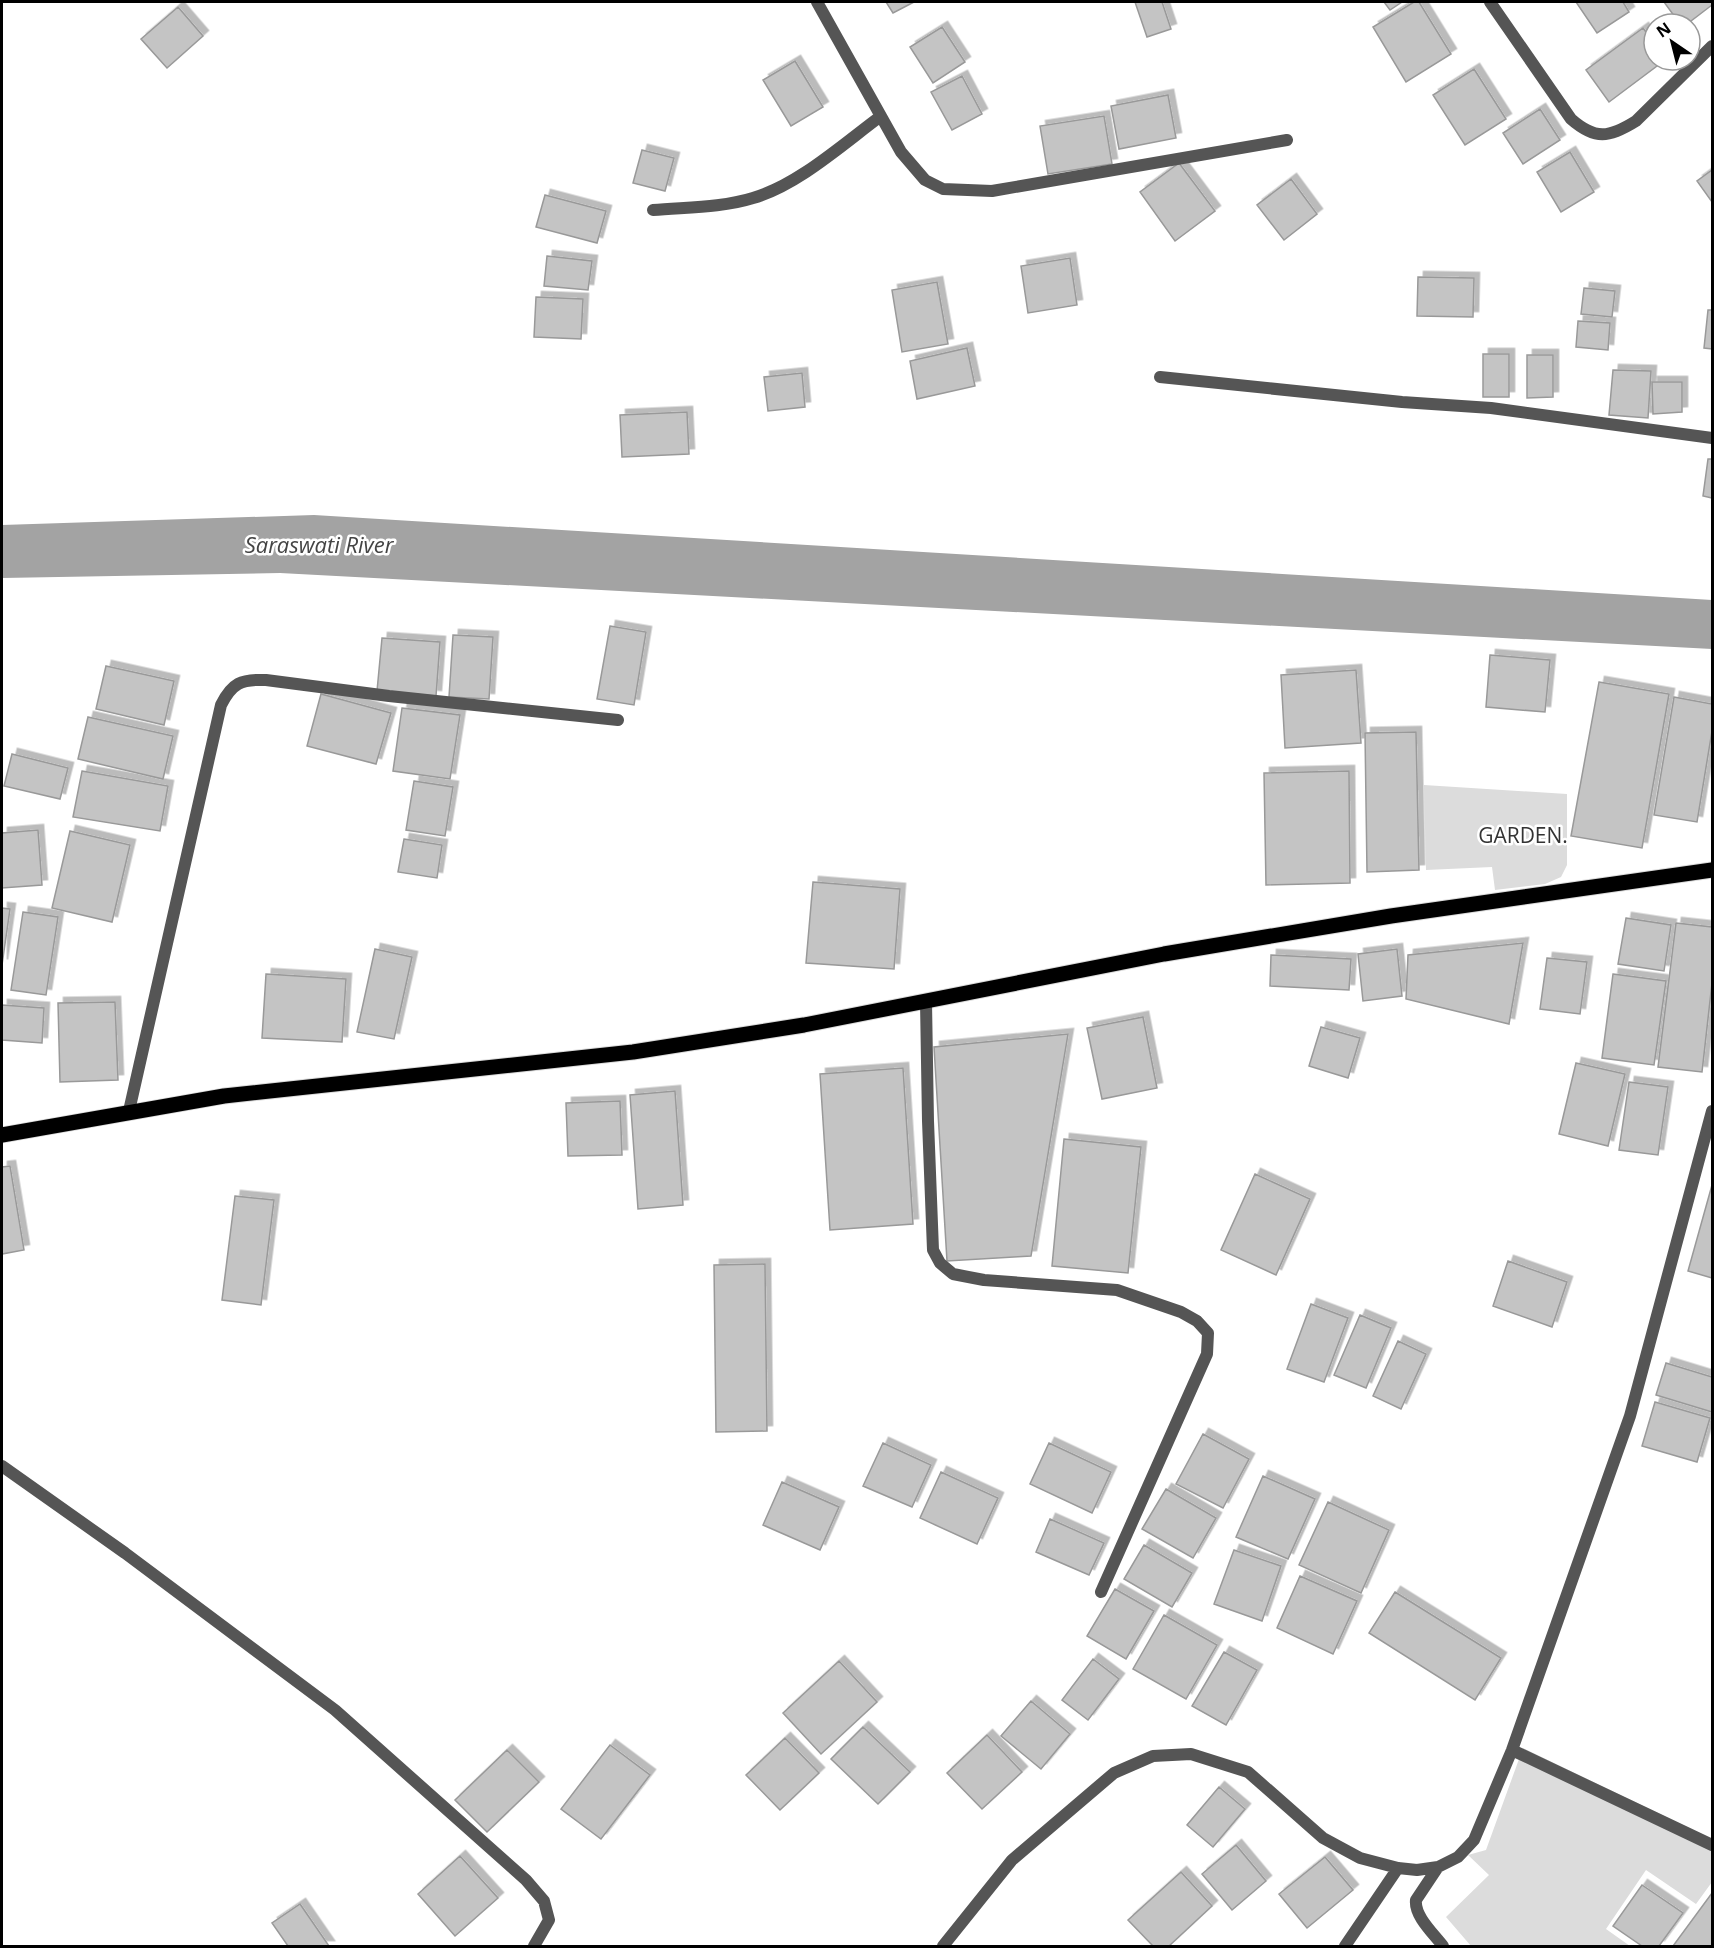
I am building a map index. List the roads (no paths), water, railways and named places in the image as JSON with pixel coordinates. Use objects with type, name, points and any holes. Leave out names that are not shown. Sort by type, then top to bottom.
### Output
[{"type":"main road","points":[[2,1135],[258,1092],[633,1052],[804,1025],[1164,954],[1391,916],[1713,870]]},
{"type":"street","points":[[817,2],[901,152],[925,180],[943,189],[992,191],[1287,140]]},
{"type":"street","points":[[1490,2],[1571,119],[1584,130],[1594,134],[1608,135],[1636,121],[1713,46]]},
{"type":"street","points":[[653,210],[729,203],[754,198],[780,188],[881,116]]},
{"type":"street","points":[[1160,377],[1402,402],[1491,408],[1713,438]]},
{"type":"street","points":[[129,1112],[221,705],[228,692],[238,683],[251,679],[266,680],[389,696],[618,720]]},
{"type":"street","points":[[926,1002],[933,1250],[940,1263],[952,1274],[984,1280],[1117,1290],[1181,1312],[1197,1321],[1208,1333],[1207,1354],[1101,1592]]},
{"type":"street","points":[[943,1947],[1012,1860],[1114,1773],[1153,1756],[1191,1754],[1248,1772],[1323,1838],[1360,1858],[1398,1868],[1417,1870],[1438,1867],[1458,1857],[1474,1840],[1512,1750],[1630,1416],[1713,1111]]},
{"type":"street","points":[[2,1466],[125,1553],[335,1710],[525,1880],[544,1901],[549,1920],[534,1947]]},
{"type":"street","points":[[1512,1750],[1713,1845]]},
{"type":"street","points":[[1438,1867],[1416,1900],[1415,1906],[1443,1947]]},
{"type":"street","points":[[1345,1947],[1398,1868]]},
{"type":"water","name":"Saraswati River","points":[[314,515],[1712,600],[1712,649],[280,573],[2,578],[2,525]]},
{"type":"park label","name":"GARDEN.","points":[[1523,836]]}]
